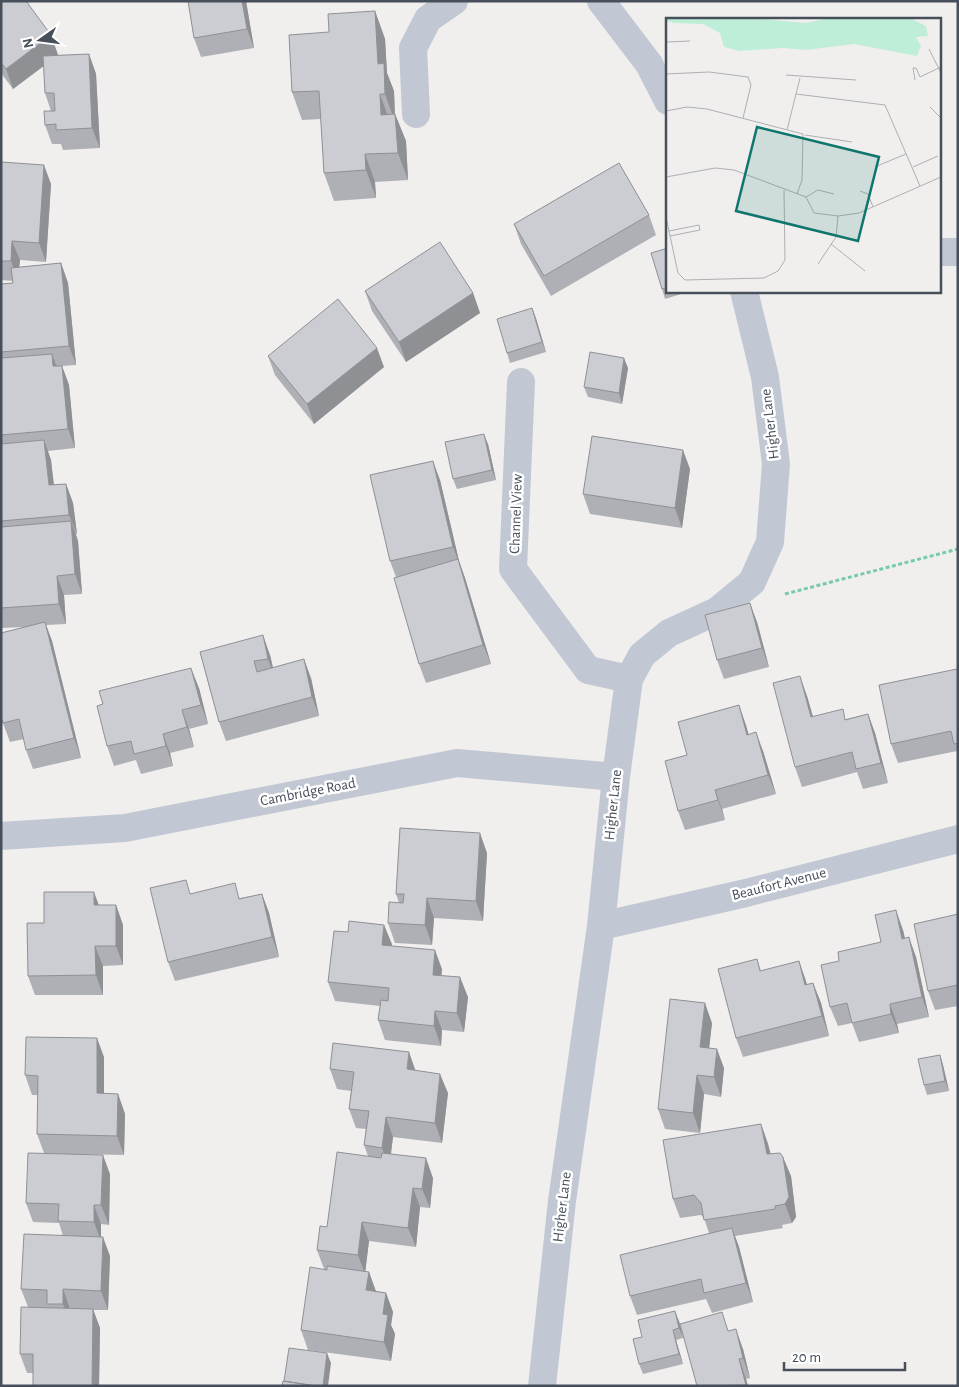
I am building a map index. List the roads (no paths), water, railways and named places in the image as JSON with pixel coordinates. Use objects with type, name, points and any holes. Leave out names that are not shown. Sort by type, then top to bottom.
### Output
[{"type":"street","points":[[416,114],[413,48],[428,19],[454,1]]},
{"type":"street","points":[[601,1],[649,64],[666,97]]},
{"type":"street","points":[[942,252],[958,252]]},
{"type":"street","name":"Higher Lane","points":[[542,1386],[562,1201],[601,926],[616,777],[629,679],[642,655],[669,633],[717,611],[752,582],[770,542],[776,464],[765,377],[744,292]]},
{"type":"street","name":"Channel View","points":[[521,382],[514,569],[588,670],[629,679]]},
{"type":"street","name":"Cambridge Road","points":[[1,836],[125,828],[457,763],[616,777]]},
{"type":"street","name":"Beaufort Avenue","points":[[601,926],[746,893],[958,839]]}]
